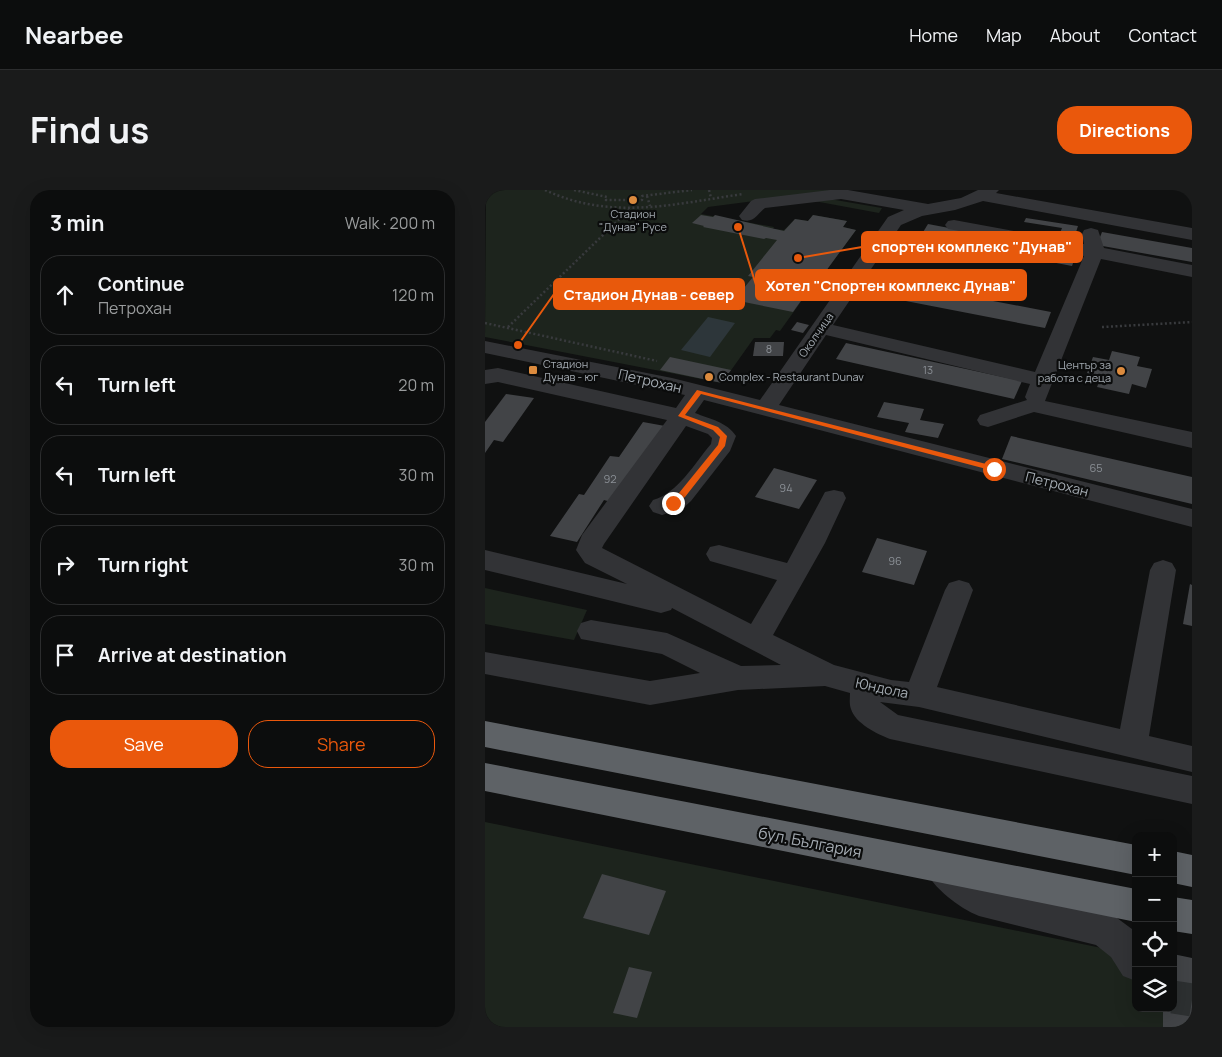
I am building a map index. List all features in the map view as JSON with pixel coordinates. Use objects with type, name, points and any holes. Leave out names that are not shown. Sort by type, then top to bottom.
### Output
[{"type":"highway","points":[[485,734],[1132,859]]},
{"type":"highway","name":"бул. България","points":[[485,777],[1132,905]]},
{"type":"highway","points":[[1177,868],[1192,871]]},
{"type":"highway","points":[[1177,915],[1192,917]]},
{"type":"street","name":"Околчица","points":[[765,409],[894,221],[986,193]]},
{"type":"street","points":[[986,193],[1087,215],[1192,234]]},
{"type":"street","points":[[747,216],[761,203],[833,194],[851,195],[928,210]]},
{"type":"street","points":[[1033,405],[1095,252],[1087,215]]},
{"type":"street","points":[[954,225],[1192,272]]},
{"type":"street","points":[[821,328],[1042,380]]},
{"type":"street","name":"Петрохан","points":[[485,347],[699,392],[1192,518]]},
{"type":"street","points":[[485,378],[498,375],[681,416],[716,429],[724,436],[722,446],[682,495],[673,503],[662,506]]},
{"type":"street","points":[[681,416],[699,392]]},
{"type":"street","points":[[988,420],[1033,405],[1192,440]]},
{"type":"street","name":"Юндола","points":[[681,416],[591,542],[589,550],[594,556],[827,675],[891,692],[919,696],[1192,759]]},
{"type":"street","points":[[756,640],[794,575],[834,498]]},
{"type":"street","points":[[719,554],[794,575]]},
{"type":"street","points":[[485,560],[705,613]]},
{"type":"street","points":[[1132,746],[1163,570]]},
{"type":"street","points":[[919,696],[959,590]]},
{"type":"street","points":[[591,631],[667,644],[738,678]]},
{"type":"street","points":[[485,663],[650,693],[738,678],[827,675]]},
{"type":"street","points":[[864,685],[865,708],[890,726],[1192,790]]},
{"type":"street","points":[[941,868],[979,900],[1105,930],[1124,945],[1132,957]]},
{"type":"path","points":[[545,190],[567,200],[593,206],[631,208],[745,193]]},
{"type":"path","points":[[549,192],[555,190]]},
{"type":"path","points":[[574,190],[607,196],[606,200],[630,201],[642,200],[643,196],[693,190]]},
{"type":"path","points":[[709,190],[711,198]]},
{"type":"path","points":[[593,206],[601,196]]},
{"type":"path","points":[[647,196],[651,206]]},
{"type":"path","points":[[508,328],[631,208]]},
{"type":"path","points":[[1102,326],[1192,322]]},
{"type":"path","points":[[485,323],[657,361]]},
{"type":"shaded area","points":[[486,190],[838,190],[708,207],[701,214],[784,230],[795,219],[808,221],[813,215],[847,221],[843,227],[856,230],[823,275],[820,275],[780,331],[776,330],[770,338],[754,338],[722,383],[485,337]]},
{"type":"shaded area","points":[[824,198],[882,208],[879,213],[814,201]]},
{"type":"shaded area","points":[[708,317],[735,323],[710,357],[681,350]]},
{"type":"shaded area","points":[[485,588],[587,610],[574,640],[485,624]]},
{"type":"shaded area","points":[[485,822],[1132,954],[1132,1012],[1177,1012],[1192,1027],[485,1027]]},
{"type":"building","points":[[701,215],[713,217],[715,215],[784,231],[795,219],[808,221],[813,215],[847,221],[843,227],[856,230],[823,275],[820,274],[793,312],[734,300],[753,277],[748,276],[777,240],[703,227],[692,223]]},
{"type":"building","points":[[1026,218],[1078,226],[1075,235],[1060,233],[1062,228],[1024,222]]},
{"type":"building","points":[[928,224],[1077,252],[1072,266],[920,237]]},
{"type":"building","points":[[1102,232],[1192,248],[1192,262],[1097,245]]},
{"type":"building","points":[[888,281],[1051,312],[1045,328],[880,296]]},
{"type":"building","points":[[797,322],[809,325],[803,333],[791,330]]},
{"type":"building","points":[[755,342],[784,342],[783,356],[753,356]]},
{"type":"building","points":[[846,343],[1022,381],[1014,399],[836,359]]},
{"type":"building","points":[[1112,351],[1140,357],[1137,366],[1152,369],[1146,388],[1132,384],[1129,394],[1097,387],[1101,377],[1087,373],[1093,357],[1109,360]]},
{"type":"building","name":"Complex - Restaurant Dunav","points":[[670,357],[731,370],[722,383],[660,370]]},
{"type":"building","points":[[506,394],[534,398],[503,442],[494,440],[485,453],[485,422]]},
{"type":"building","points":[[884,402],[924,409],[920,420],[944,424],[938,438],[905,432],[909,423],[877,417]]},
{"type":"building","points":[[643,422],[665,426],[611,502],[604,500],[577,542],[550,536],[579,494],[584,495],[610,456],[619,457]]},
{"type":"building","points":[[1011,436],[1192,477],[1192,504],[1002,459]]},
{"type":"building","points":[[774,468],[817,480],[799,509],[755,497]]},
{"type":"building","points":[[877,538],[927,551],[914,585],[862,572]]},
{"type":"building","points":[[1190,584],[1192,585],[1192,626],[1183,624]]},
{"type":"building","points":[[602,874],[666,891],[649,935],[583,918]]},
{"type":"building","points":[[1177,955],[1192,958],[1192,1027],[1163,1027],[1163,1012],[1177,1012]]},
{"type":"building","points":[[629,967],[652,972],[637,1018],[613,1013]]},
{"type":"tunnel","points":[[1177,998],[1192,1000]]},
{"type":"place","name":"Стадион \"Дунав\" Русе","points":[[633,200]]},
{"type":"place","name":"Хотел \"Спортен комплекс Дунав\"","points":[[738,227]]},
{"type":"place","name":"спортен комплекс \"Дунав\"","points":[[798,258]]},
{"type":"place","name":"Стадион Дунав - север","points":[[518,345]]},
{"type":"place","name":"Стадион Дунав - юг","points":[[533,370]]},
{"type":"place","name":"Център за работа с деца","points":[[1121,371]]},
{"type":"place","name":"Complex - Restaurant Dunav","points":[[709,377]]},
{"type":"route","points":[[673,503],[682,495],[722,446],[724,436],[716,429],[681,416],[699,392],[994,469]]}]
